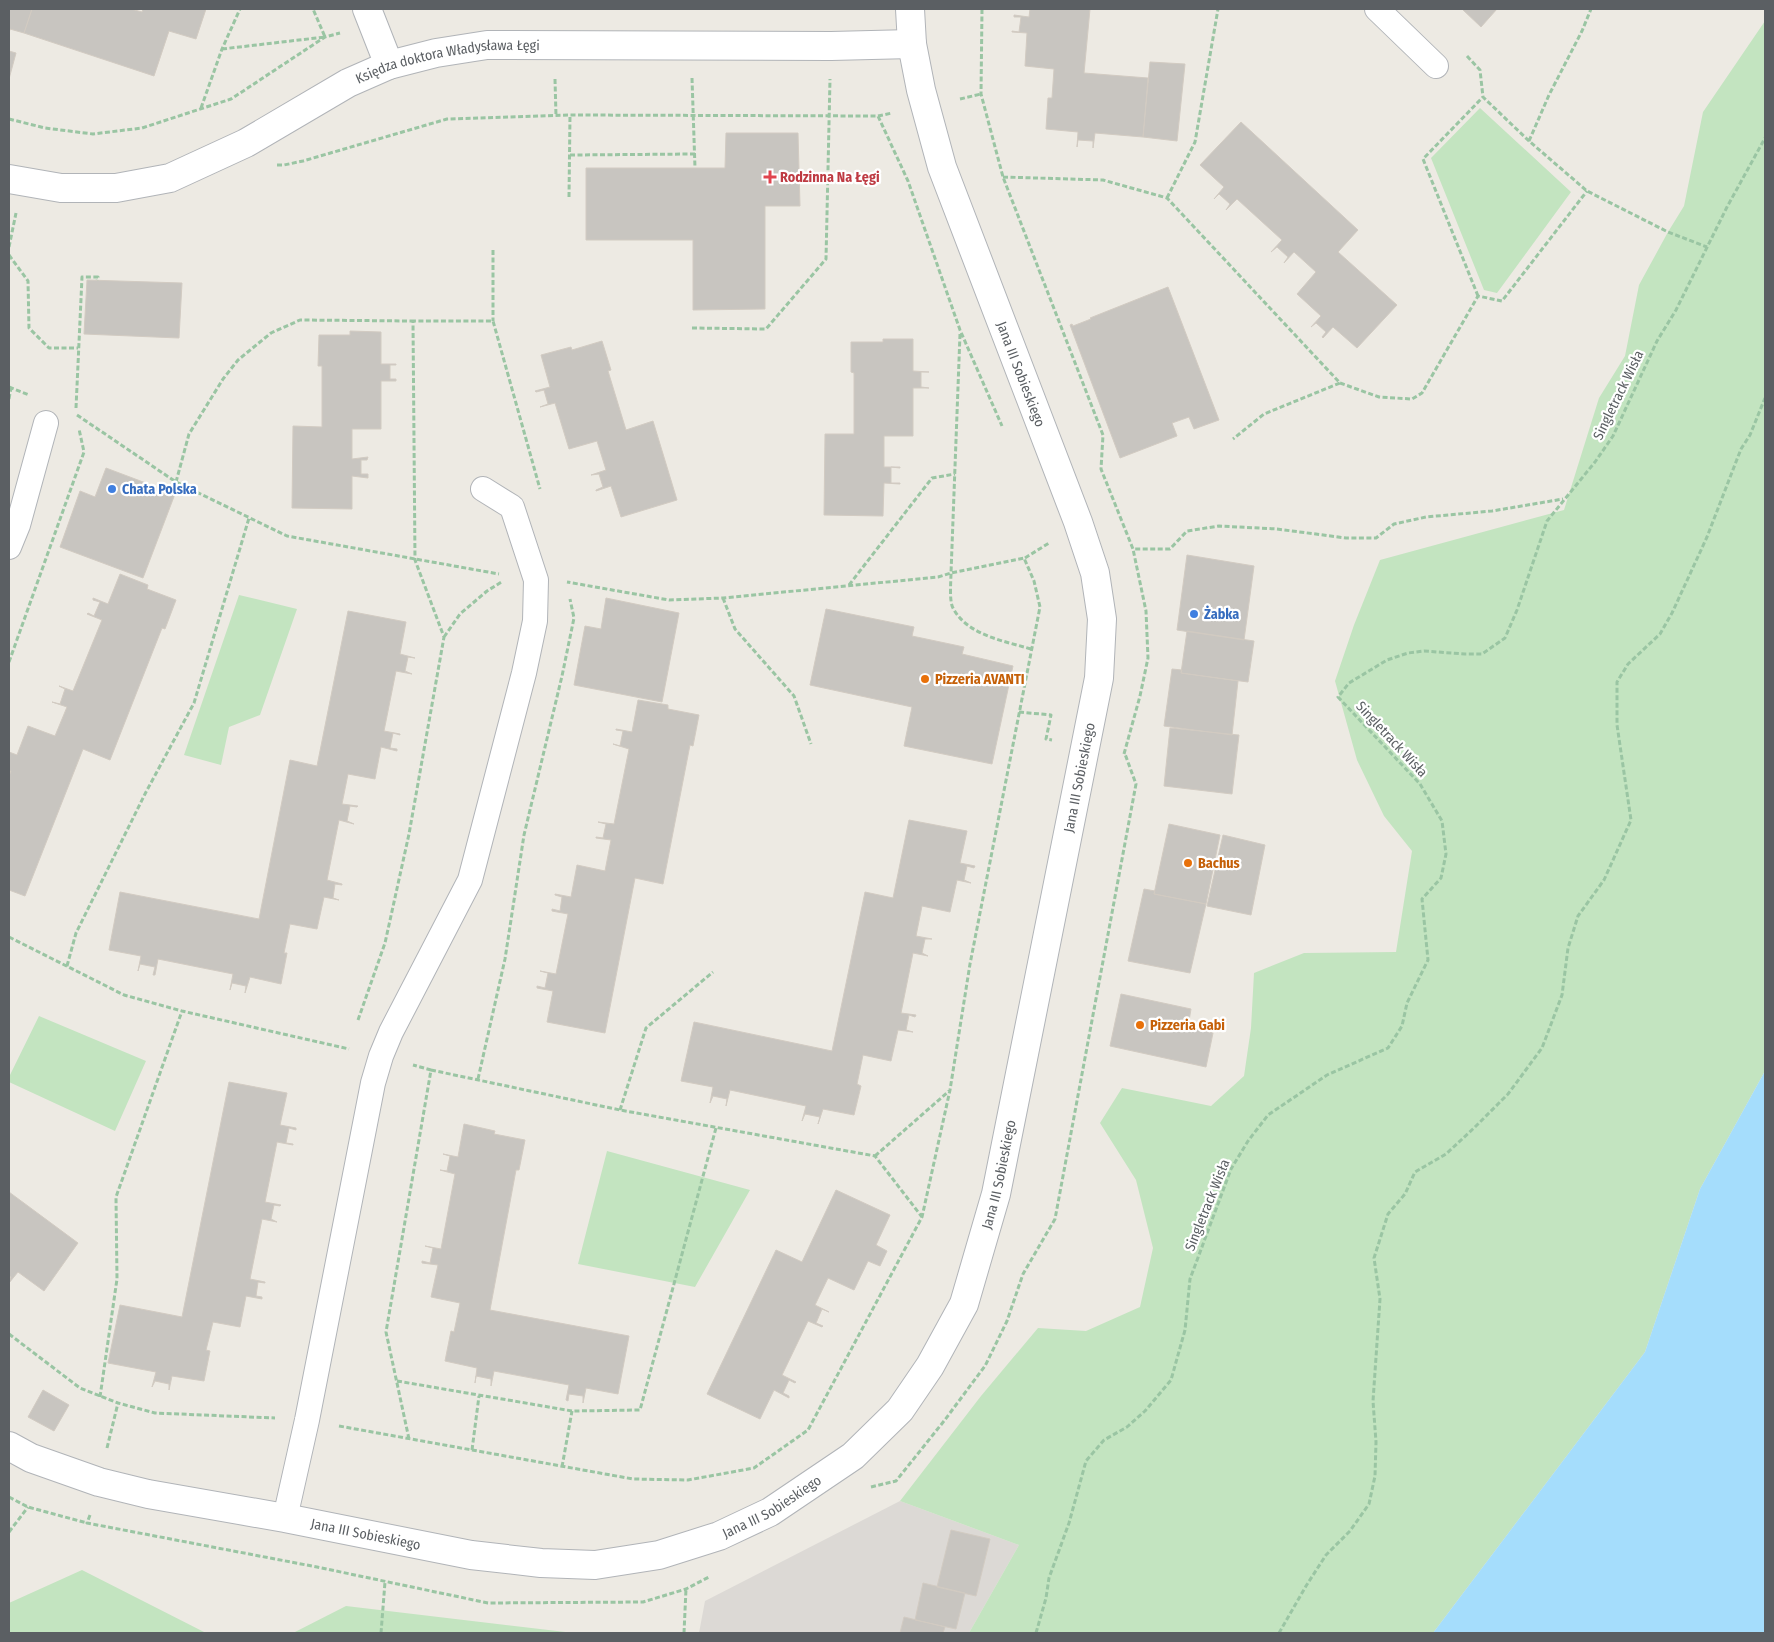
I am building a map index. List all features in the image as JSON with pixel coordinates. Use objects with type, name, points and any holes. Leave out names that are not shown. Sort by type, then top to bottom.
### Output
[{"type":"street","name":"Jana III Sobieskiego","points":[[9,1446],[31,1458],[99,1482],[148,1494],[285,1518],[472,1555],[541,1563],[595,1565],[659,1555],[719,1536],[770,1512],[853,1456],[900,1410],[930,1366],[964,1304],[998,1184],[1099,678],[1102,619],[1095,573],[1078,522],[942,167],[925,106],[912,44],[910,9]]},
{"type":"street","points":[[370,17],[389,65]]},
{"type":"street","name":"Księdza doktora Władysława Łęgi","points":[[9,179],[61,188],[116,188],[170,178],[246,143],[348,82],[389,65],[436,53],[487,45],[831,46],[912,44]]},
{"type":"lane","points":[[1377,9],[1436,66]]},
{"type":"lane","points":[[9,547],[18,525],[46,423]]},
{"type":"lane","points":[[285,1518],[307,1420],[373,1083],[380,1056],[470,880],[536,621],[536,580],[512,507],[483,489]]},
{"type":"path","points":[[201,108],[222,49],[240,9]]},
{"type":"path","points":[[313,9],[325,37]]},
{"type":"path","points":[[982,9],[981,94],[1003,177],[1103,435],[1101,469],[1134,549],[1170,549],[1187,531],[1219,526],[1277,529],[1346,538],[1376,538],[1394,524],[1426,517],[1492,510],[1564,499]]},
{"type":"path","points":[[1167,198],[1195,142],[1218,9]]},
{"type":"path","points":[[1529,141],[1591,9]]},
{"type":"path","points":[[9,119],[45,128],[93,134],[142,128],[231,99],[325,37],[370,17]]},
{"type":"path","points":[[222,49],[325,37]]},
{"type":"path","points":[[1463,52],[1480,70],[1482,97],[1587,191],[1668,232],[1707,247]]},
{"type":"path","points":[[554,73],[556,116]]},
{"type":"path","points":[[692,328],[766,329],[826,259],[830,73]]},
{"type":"path","points":[[692,78],[695,168]]},
{"type":"path","points":[[1478,296],[1423,159],[1482,97]]},
{"type":"path","points":[[275,165],[304,161],[447,119],[556,116],[878,116],[908,181],[960,330],[1002,427]]},
{"type":"path","points":[[569,197],[570,116]]},
{"type":"path","name":"Singletrack Wisła","points":[[1036,1633],[1046,1598],[1049,1578],[1069,1523],[1086,1461],[1104,1440],[1127,1427],[1145,1411],[1171,1380],[1186,1330],[1190,1279],[1231,1169],[1248,1141],[1268,1115],[1327,1075],[1388,1048],[1402,1026],[1407,1003],[1428,960],[1422,898],[1441,878],[1446,854],[1442,821],[1420,784],[1338,697],[1349,683],[1387,660],[1408,653],[1424,651],[1482,654],[1504,638],[1517,610],[1547,521],[1595,462],[1613,436],[1657,341],[1676,310],[1727,207],[1765,138]]},
{"type":"path","points":[[570,155],[695,154]]},
{"type":"path","points":[[1003,177],[1103,180],[1167,198],[1340,383],[1379,397],[1412,399],[1422,393],[1478,296]]},
{"type":"path","points":[[1478,296],[1502,301],[1587,191]]},
{"type":"path","points":[[9,248],[17,210]]},
{"type":"path","points":[[493,250],[494,321],[542,498]]},
{"type":"path","points":[[9,254],[28,281],[29,328],[49,348],[78,348]]},
{"type":"path","points":[[9,662],[84,452],[75,414],[82,277],[98,278],[97,280]]},
{"type":"path","points":[[176,482],[189,434],[223,379],[238,360],[271,333],[300,320],[494,321]]},
{"type":"path","points":[[413,321],[415,560],[444,637]]},
{"type":"path","points":[[960,330],[951,572],[952,607],[969,626],[990,637],[1031,649]]},
{"type":"path","points":[[1233,439],[1264,414],[1340,383]]},
{"type":"path","points":[[9,399],[10,387],[36,398]]},
{"type":"path","points":[[1279,1633],[1326,1555],[1350,1530],[1368,1504],[1375,1476],[1376,1442],[1373,1401],[1380,1299],[1374,1258],[1388,1214],[1406,1194],[1415,1172],[1446,1154],[1474,1128],[1508,1094],[1542,1048],[1562,995],[1568,948],[1578,916],[1604,880],[1631,820],[1617,725],[1617,682],[1628,664],[1660,634],[1672,612],[1707,537],[1741,448],[1750,435],[1765,398]]},
{"type":"path","points":[[75,414],[176,482],[287,536],[536,580]]},
{"type":"path","points":[[849,585],[932,478],[955,474]]},
{"type":"path","points":[[66,966],[76,933],[146,792],[194,703],[249,518]]},
{"type":"path","points":[[478,1079],[505,959],[524,835],[574,618],[566,582],[669,600],[723,598],[938,577],[951,572],[1024,558],[1052,542],[1078,522]]},
{"type":"path","points":[[9,1334],[80,1388],[118,1403],[155,1413],[307,1420],[633,1479],[688,1480],[754,1468],[808,1430],[897,1267],[922,1217],[950,1090],[970,964],[1040,607],[1034,581],[1024,558]]},
{"type":"path","points":[[357,1022],[385,943],[409,834],[444,637],[460,614],[487,591],[512,576]]},
{"type":"path","points":[[723,598],[735,629],[794,696],[811,744]]},
{"type":"path","points":[[868,1488],[896,1481],[985,1366],[1007,1321],[1023,1274],[1055,1219],[1136,784],[1125,754]]},
{"type":"path","points":[[9,937],[124,995],[182,1011],[380,1056],[431,1070],[620,1110],[874,1156],[922,1217]]},
{"type":"path","points":[[620,1110],[646,1028],[713,972]]},
{"type":"path","points":[[100,1397],[117,1279],[116,1197],[182,1011]]},
{"type":"path","points":[[348,1049],[351,1040]]},
{"type":"path","points":[[409,1439],[386,1332],[431,1070]]},
{"type":"path","points":[[874,1156],[950,1090]]},
{"type":"path","points":[[397,1381],[572,1411],[640,1410],[716,1128]]},
{"type":"path","points":[[472,1450],[479,1396]]},
{"type":"path","points":[[87,1523],[118,1403]]},
{"type":"path","points":[[562,1467],[572,1411]]},
{"type":"path","points":[[9,1497],[28,1507],[87,1523],[488,1604],[643,1602],[686,1589],[713,1576]]},
{"type":"path","points":[[9,1532],[28,1507]]},
{"type":"path","points":[[381,1633],[385,1582]]},
{"type":"path","points":[[684,1633],[686,1589]]},
{"type":"shaded area","points":[[900,1501],[1019,1545],[969,1633],[699,1633],[705,1601]]},
{"type":"green space","points":[[1765,21],[1765,1071],[1700,1189],[1645,1352],[1433,1633],[969,1633],[1019,1545],[900,1501],[981,1396],[1038,1328],[1086,1331],[1140,1307],[1153,1248],[1136,1180],[1100,1123],[1122,1088],[1211,1106],[1244,1076],[1251,1028],[1254,973],[1304,953],[1396,952],[1412,851],[1384,816],[1357,760],[1335,681],[1354,625],[1380,560],[1564,510],[1599,398],[1625,356],[1639,285],[1684,206],[1703,112]]},
{"type":"green space","points":[[1480,108],[1571,192],[1497,293],[1484,290],[1431,158]]},
{"type":"green space","points":[[239,595],[297,609],[260,715],[229,727],[221,765],[184,755]]},
{"type":"green space","points":[[39,1016],[146,1061],[115,1131],[9,1082],[9,1077]]},
{"type":"green space","points":[[607,1151],[750,1190],[695,1287],[578,1264]]},
{"type":"green space","points":[[82,1570],[206,1633],[9,1633],[9,1603]]},
{"type":"green space","points":[[346,1606],[574,1633],[293,1633]]},
{"type":"water","points":[[1765,1071],[1765,1633],[1433,1633],[1645,1352],[1700,1189]]},
{"type":"building","points":[[9,9],[32,9],[24,33],[10,29],[9,33]]},
{"type":"building","points":[[32,9],[131,9],[142,12],[143,9],[206,9],[196,39],[169,31],[154,76],[24,33]]},
{"type":"building","points":[[1030,9],[1090,9],[1084,73],[1148,78],[1143,137],[1095,133],[1093,148],[1093,141],[1078,140],[1077,147],[1078,132],[1046,129],[1048,98],[1052,98],[1054,69],[1025,66],[1027,33],[1012,32],[1019,32],[1021,17],[1014,17],[1014,15],[1029,17]]},
{"type":"building","points":[[1462,9],[1497,9],[1481,27]]},
{"type":"building","points":[[9,51],[16,53],[9,79]]},
{"type":"building","points":[[1150,62],[1185,64],[1177,141],[1143,137]]},
{"type":"building","points":[[1241,122],[1358,230],[1338,252],[1397,305],[1357,348],[1333,327],[1323,338],[1326,332],[1316,323],[1311,327],[1321,316],[1297,294],[1316,272],[1294,252],[1284,263],[1288,257],[1277,247],[1271,252],[1282,240],[1237,199],[1226,210],[1230,204],[1219,194],[1214,199],[1224,187],[1200,165]]},
{"type":"building","points":[[726,133],[798,133],[800,206],[765,206],[765,309],[693,310],[693,240],[586,240],[586,168],[725,168]]},
{"type":"building","points":[[87,280],[182,283],[179,338],[84,334]]},
{"type":"building","points":[[1168,287],[1219,420],[1194,429],[1189,417],[1172,423],[1177,436],[1120,458],[1070,325],[1072,324],[1073,326]]},
{"type":"building","points":[[350,331],[381,332],[381,364],[396,364],[390,365],[390,379],[396,379],[396,381],[381,381],[381,429],[352,429],[352,459],[368,457],[367,460],[361,460],[361,474],[368,474],[368,478],[352,476],[352,509],[292,508],[293,426],[322,427],[322,366],[318,366],[319,335],[350,335]]},
{"type":"building","points":[[883,339],[913,339],[913,371],[929,372],[921,372],[921,387],[929,388],[913,388],[913,436],[884,436],[884,467],[891,467],[891,483],[900,484],[884,483],[883,516],[824,515],[825,434],[854,434],[854,373],[851,372],[851,342],[883,342]]},
{"type":"building","points":[[602,341],[611,370],[608,371],[626,430],[653,421],[677,500],[621,517],[611,486],[596,491],[603,487],[599,474],[591,475],[606,470],[597,441],[569,449],[555,403],[540,407],[548,404],[544,390],[535,391],[550,387],[541,355],[571,347],[572,350]]},
{"type":"building","points":[[106,468],[175,494],[143,578],[60,547],[80,491],[95,497]]},
{"type":"building","points":[[1187,555],[1254,566],[1244,640],[1177,630]]},
{"type":"building","points":[[120,574],[148,585],[147,589],[176,600],[165,629],[162,628],[110,760],[83,749],[25,896],[9,890],[9,776],[11,771],[9,771],[9,752],[17,755],[28,726],[55,736],[67,707],[52,702],[60,704],[65,689],[59,686],[73,691],[102,620],[87,614],[94,616],[100,602],[93,600],[93,598],[108,604]]},
{"type":"building","points":[[606,598],[679,613],[662,702],[574,685],[585,626],[601,629]]},
{"type":"building","points":[[826,609],[914,627],[912,636],[964,647],[962,654],[1013,666],[992,764],[904,746],[912,707],[810,685]]},
{"type":"building","points":[[348,611],[406,622],[400,654],[415,658],[408,657],[405,671],[412,674],[396,671],[384,731],[400,734],[393,733],[390,748],[397,749],[397,751],[381,747],[375,779],[348,774],[342,804],[358,806],[350,806],[347,821],[354,824],[339,820],[327,880],[342,884],[335,884],[333,898],[339,900],[324,897],[317,929],[290,924],[284,953],[287,953],[281,984],[250,977],[245,993],[246,986],[232,983],[230,990],[233,974],[158,959],[155,975],[153,975],[155,967],[140,964],[138,971],[141,956],[109,950],[120,892],[259,919],[290,760],[317,766]]},
{"type":"building","points":[[1187,631],[1254,641],[1248,682],[1181,673]]},
{"type":"building","points":[[1172,669],[1182,670],[1181,673],[1238,681],[1232,735],[1164,726]]},
{"type":"building","points":[[638,700],[668,705],[668,709],[699,715],[693,746],[690,745],[663,884],[635,878],[605,1033],[547,1022],[553,991],[537,988],[537,986],[545,988],[548,973],[540,971],[556,974],[568,914],[552,911],[552,909],[560,911],[562,897],[555,894],[571,897],[577,865],[605,871],[611,840],[596,838],[603,838],[606,824],[598,822],[614,824],[629,749],[613,744],[620,746],[623,731],[616,729],[632,732]]},
{"type":"building","points":[[1170,728],[1239,735],[1232,794],[1164,786]]},
{"type":"building","points":[[909,820],[967,831],[960,863],[975,866],[974,868],[967,866],[964,880],[971,883],[957,880],[950,912],[922,906],[916,936],[932,939],[925,939],[922,953],[928,956],[913,953],[901,1013],[916,1015],[915,1017],[909,1015],[906,1030],[913,1032],[898,1030],[891,1061],[863,1055],[857,1084],[861,1086],[854,1115],[823,1109],[818,1124],[820,1117],[805,1114],[802,1121],[806,1106],[730,1090],[726,1106],[727,1099],[713,1096],[710,1103],[713,1087],[681,1081],[694,1022],[832,1051],[865,892],[893,898]]},
{"type":"building","name":"Bachus","points":[[1169,824],[1220,835],[1206,904],[1154,894]]},
{"type":"building","points":[[1223,835],[1265,845],[1251,915],[1207,906]]},
{"type":"building","points":[[1144,889],[1155,891],[1154,894],[1206,904],[1190,973],[1128,961]]},
{"type":"building","points":[[1121,994],[1191,1009],[1188,1027],[1213,1033],[1206,1067],[1110,1046]]},
{"type":"building","points":[[229,1082],[287,1093],[280,1125],[296,1128],[296,1130],[289,1128],[286,1143],[293,1145],[277,1142],[265,1202],[281,1205],[274,1205],[271,1219],[277,1222],[262,1219],[250,1279],[265,1282],[258,1282],[256,1296],[262,1297],[262,1299],[246,1296],[240,1327],[213,1322],[206,1350],[210,1351],[204,1381],[172,1376],[169,1390],[169,1384],[155,1381],[152,1387],[156,1372],[108,1363],[120,1305],[182,1317]]},
{"type":"building","points":[[464,1124],[495,1131],[494,1134],[525,1140],[519,1170],[516,1170],[490,1310],[629,1336],[618,1394],[586,1388],[583,1403],[583,1396],[569,1394],[568,1401],[566,1400],[569,1385],[494,1371],[491,1386],[491,1379],[476,1376],[475,1383],[477,1368],[445,1361],[451,1331],[454,1332],[460,1303],[431,1297],[438,1265],[422,1263],[422,1261],[430,1263],[433,1248],[425,1246],[441,1249],[455,1174],[440,1170],[447,1171],[450,1156],[443,1154],[458,1157]]},
{"type":"building","points":[[836,1190],[890,1215],[876,1245],[887,1251],[880,1266],[868,1261],[854,1290],[828,1278],[815,1305],[829,1312],[822,1309],[816,1323],[823,1326],[808,1321],[782,1375],[796,1382],[789,1380],[783,1393],[789,1396],[789,1398],[774,1390],[760,1419],[707,1394],[776,1250],[802,1262]]},
{"type":"building","points":[[9,1192],[78,1243],[44,1291],[18,1272],[9,1283],[11,1277],[9,1276]]},
{"type":"building","points":[[43,1390],[69,1405],[54,1431],[28,1417]]},
{"type":"building","points":[[951,1530],[990,1539],[976,1596],[937,1587]]},
{"type":"building","points":[[923,1583],[965,1593],[956,1629],[915,1620]]},
{"type":"building","points":[[904,1617],[945,1627],[943,1633],[900,1633]]},
{"type":"place","name":"Rodzinna Na Łęgi","points":[[770,177]]},
{"type":"place","name":"Chata Polska","points":[[112,489]]},
{"type":"place","name":"Żabka","points":[[1194,614]]},
{"type":"place","name":"Pizzeria AVANTI","points":[[925,679]]},
{"type":"place","name":"Bachus","points":[[1188,863]]},
{"type":"place","name":"Pizzeria Gabi","points":[[1140,1025]]}]
